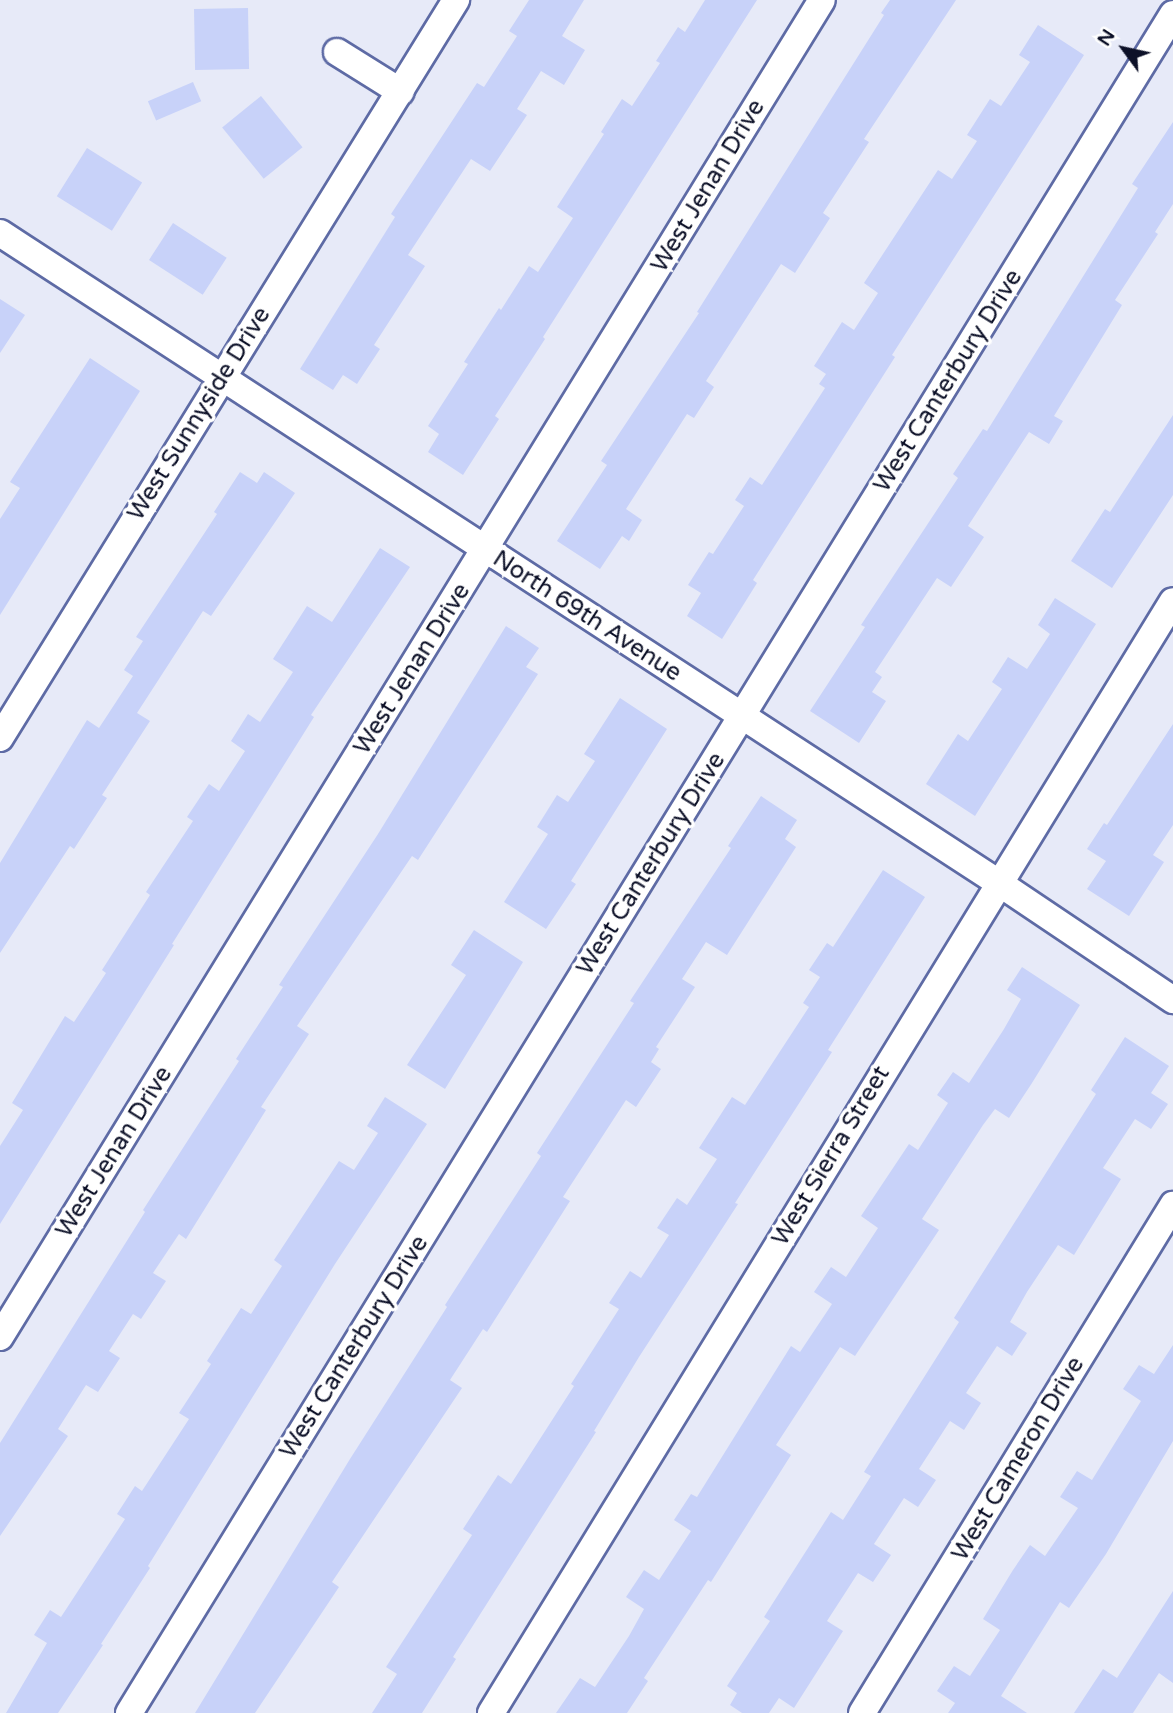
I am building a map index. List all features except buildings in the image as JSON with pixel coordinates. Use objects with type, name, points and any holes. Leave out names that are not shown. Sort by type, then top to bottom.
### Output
[{"type":"street","name":"West Sunnyside Drive","points":[[0,738],[456,0]]},
{"type":"street","name":"West Jenan Drive","points":[[0,1337],[822,0]]},
{"type":"street","name":"West Canterbury Drive","points":[[130,1713],[1173,14]]},
{"type":"street","points":[[337,52],[401,92]]},
{"type":"street","name":"North 69th Avenue","points":[[0,233],[999,883],[1173,1000]]},
{"type":"street","name":"West Sierra Street","points":[[491,1713],[1173,601]]},
{"type":"street","name":"West Cameron Drive","points":[[862,1713],[1173,1205]]}]
